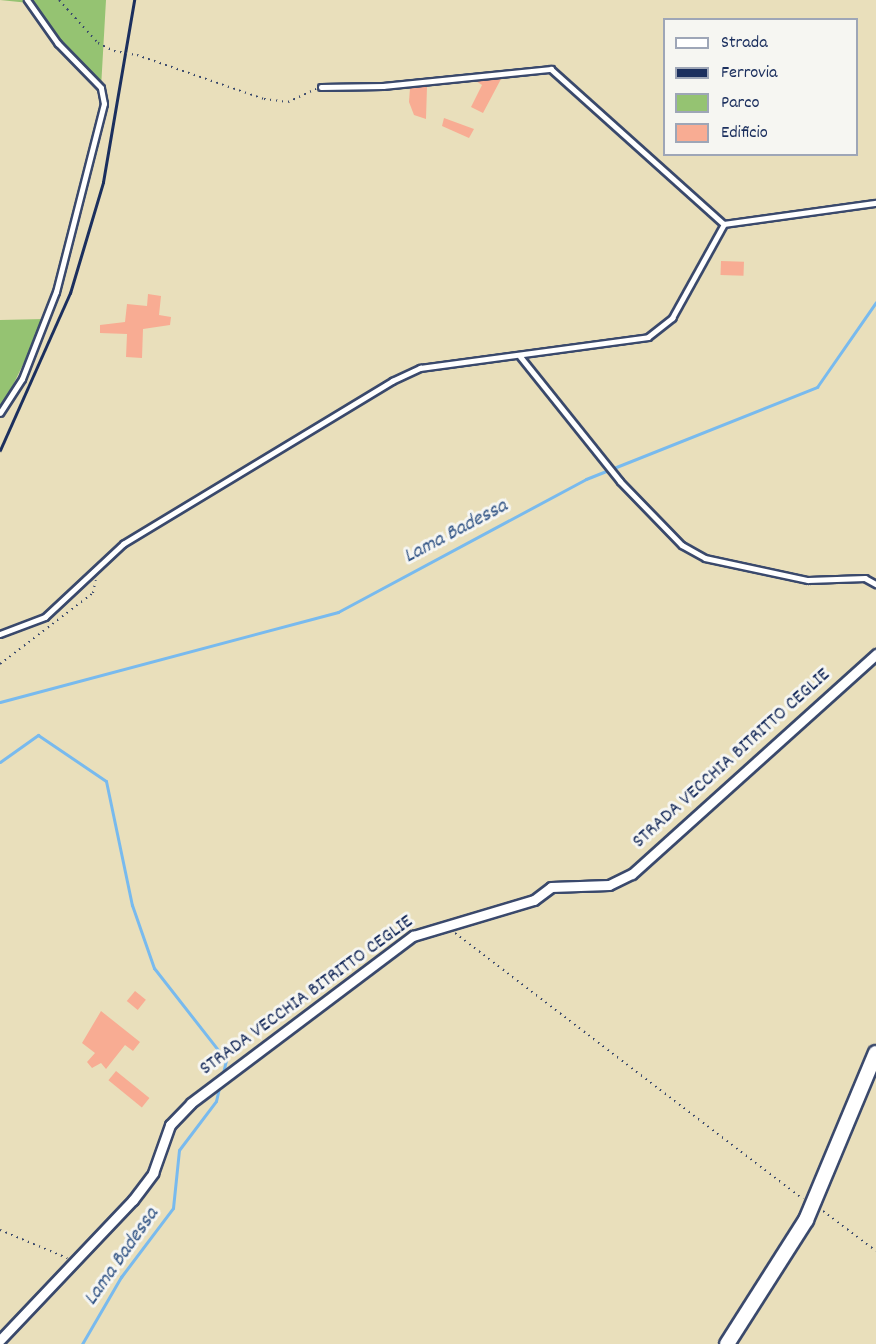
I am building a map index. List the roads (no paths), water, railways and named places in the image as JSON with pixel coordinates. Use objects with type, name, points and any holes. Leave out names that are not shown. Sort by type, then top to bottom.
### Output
[{"type":"main road","points":[[727,1344],[814,1204],[876,1053]]},
{"type":"street","name":"STRADA VECCHIA BITRITTO CEGLIE","points":[[0,1340],[75,1262],[153,1173],[178,1113],[413,936],[442,924],[534,900],[551,887],[609,885],[632,874],[876,654]]},
{"type":"lane","points":[[0,413],[22,379],[56,292],[104,104],[101,88],[58,44],[27,0]]},
{"type":"lane","points":[[321,87],[383,86],[551,69],[724,224],[876,203]]},
{"type":"lane","points":[[0,634],[45,617],[151,525],[392,381],[420,368],[648,337],[672,318],[724,224]]},
{"type":"lane","points":[[520,356],[621,481],[682,545],[705,558],[808,580],[865,578],[876,584]]},
{"type":"waterway","name":"Lama Badessa","points":[[0,702],[338,612],[586,479],[817,387],[876,302]]},
{"type":"waterway","name":"Lama Badessa","points":[[0,762],[38,735],[106,781],[132,905],[154,968],[226,1060],[222,1078]]},
{"type":"waterway","name":"Lama Badessa","points":[[82,1344],[121,1277],[173,1208],[179,1150],[216,1101],[220,1084]]},
{"type":"railway","points":[[0,450],[70,293],[103,182],[134,0]]}]
